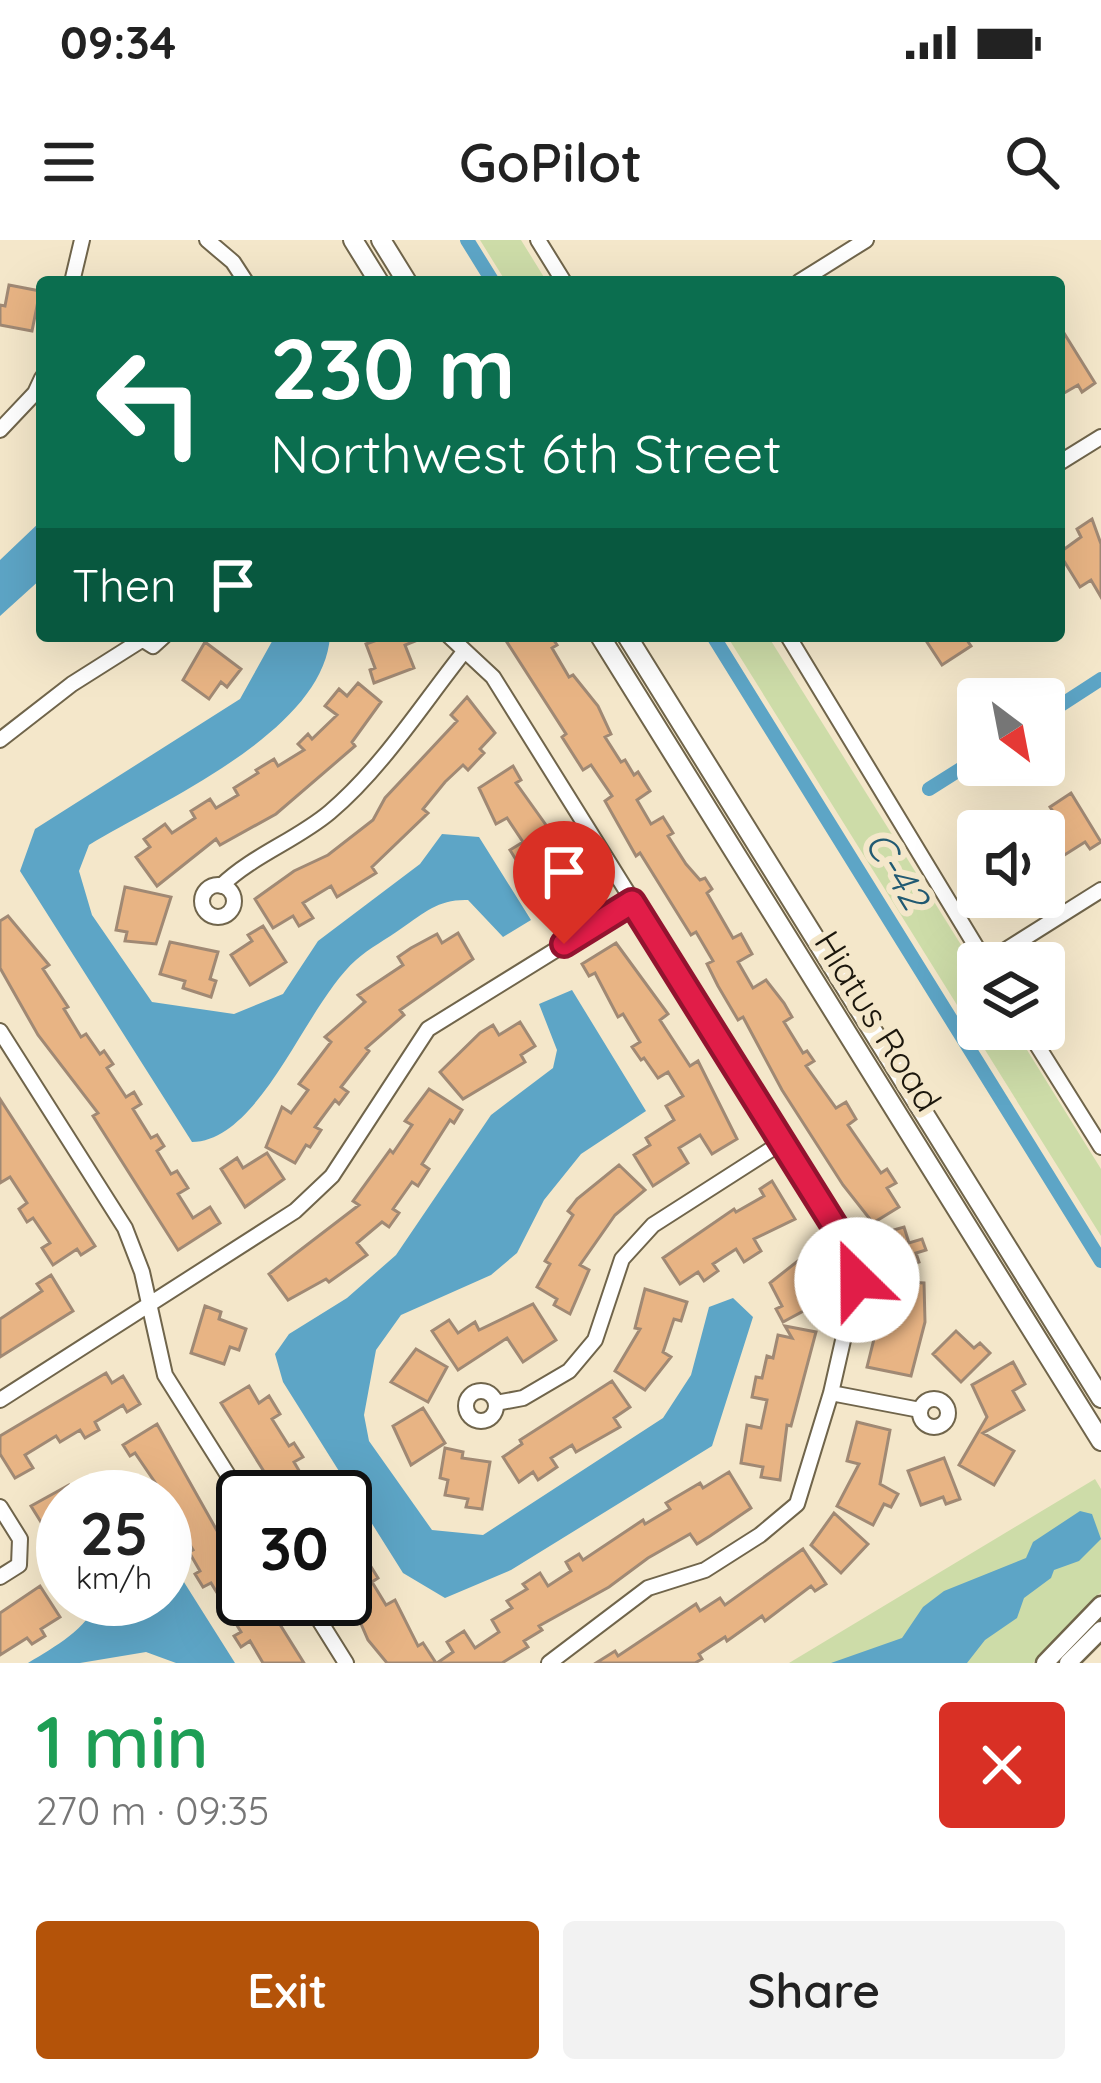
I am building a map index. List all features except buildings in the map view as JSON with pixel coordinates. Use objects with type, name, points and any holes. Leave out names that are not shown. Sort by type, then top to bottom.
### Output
[{"type":"main road","points":[[353,240],[376,276]]},
{"type":"main road","points":[[381,240],[403,276]]},
{"type":"main road","name":"Hiatus Road","points":[[604,642],[1101,1441]]},
{"type":"main road","name":"Hiatus Road","points":[[631,642],[1101,1398]]},
{"type":"street","points":[[73,276],[82,240]]},
{"type":"street","points":[[207,240],[242,276]]},
{"type":"street","points":[[538,240],[560,276]]},
{"type":"street","points":[[809,276],[866,240]]},
{"type":"street","points":[[0,430],[36,391]]},
{"type":"street","points":[[1065,459],[1101,437]]},
{"type":"street","points":[[0,740],[134,642]]},
{"type":"street","points":[[454,642],[493,677],[839,1233],[857,1280],[831,1393],[797,1504],[760,1535],[704,1570],[648,1588],[549,1663]]},
{"type":"street","points":[[792,642],[973,942]]},
{"type":"street","points":[[221,886],[238,870],[326,816],[358,786],[463,653]]},
{"type":"street","points":[[1019,942],[1101,890]]},
{"type":"street","points":[[0,1400],[295,1211],[332,1177],[428,1029],[632,902]]},
{"type":"street","points":[[0,1031],[125,1228],[165,1375],[225,1470]]},
{"type":"street","points":[[1040,1050],[1101,1148]]},
{"type":"street","points":[[496,1403],[523,1398],[569,1371],[595,1340],[622,1259],[653,1225],[781,1143]]},
{"type":"street","points":[[831,1393],[920,1410]]},
{"type":"street","points":[[0,1508],[20,1540],[19,1565],[0,1577]]},
{"type":"street","points":[[1045,1663],[1101,1605]]},
{"type":"street","points":[[323,1626],[346,1663]]},
{"type":"street","points":[[1068,1663],[1101,1630]]},
{"type":"green space","points":[[480,240],[521,240],[543,276],[502,276]]},
{"type":"green space","points":[[731,642],[772,642],[959,942],[957,1005]]},
{"type":"green space","points":[[985,1050],[1027,1050],[1101,1169],[1101,1236]]},
{"type":"green space","points":[[1095,1479],[1101,1489],[1101,1592],[1033,1663],[789,1663]]},
{"type":"water","points":[[36,526],[36,583],[0,616],[0,560]]},
{"type":"water","points":[[272,642],[328,642],[321,670],[300,702],[271,732],[196,784],[89,845],[79,871],[92,915],[152,1002],[234,1014],[283,994],[318,941],[420,864],[442,834],[479,837],[531,920],[503,937],[468,900],[440,904],[425,912],[361,956],[337,981],[281,1067],[240,1119],[217,1135],[192,1142],[20,871],[35,829],[240,699]]},
{"type":"water","points":[[572,990],[646,1111],[581,1154],[544,1200],[517,1253],[491,1275],[401,1315],[376,1350],[364,1415],[369,1441],[432,1530],[483,1535],[663,1418],[691,1375],[709,1307],[733,1298],[753,1317],[712,1446],[511,1570],[445,1598],[403,1573],[372,1524],[372,1470],[338,1470],[283,1382],[275,1354],[289,1334],[347,1298],[396,1255],[491,1115],[553,1068],[557,1050],[539,1004]]},
{"type":"water","points":[[1080,1511],[1092,1514],[1101,1539],[1079,1561],[1054,1570],[1051,1578],[1024,1598],[1017,1618],[985,1640],[967,1663],[831,1663],[902,1638],[923,1607],[944,1591],[1026,1558],[1033,1542]]},
{"type":"water","points":[[192,1595],[235,1663],[176,1663],[146,1652],[80,1663],[28,1663],[78,1628],[192,1626]]},
{"type":"waterway","name":"C-42","points":[[467,240],[489,276]]},
{"type":"waterway","name":"C-42","points":[[717,642],[1101,1261]]},
{"type":"waterway","points":[[1065,702],[1101,679]]},
{"type":"waterway","points":[[929,789],[957,771]]},
{"type":"route","points":[[564,944],[632,902],[839,1233],[857,1280]]}]
